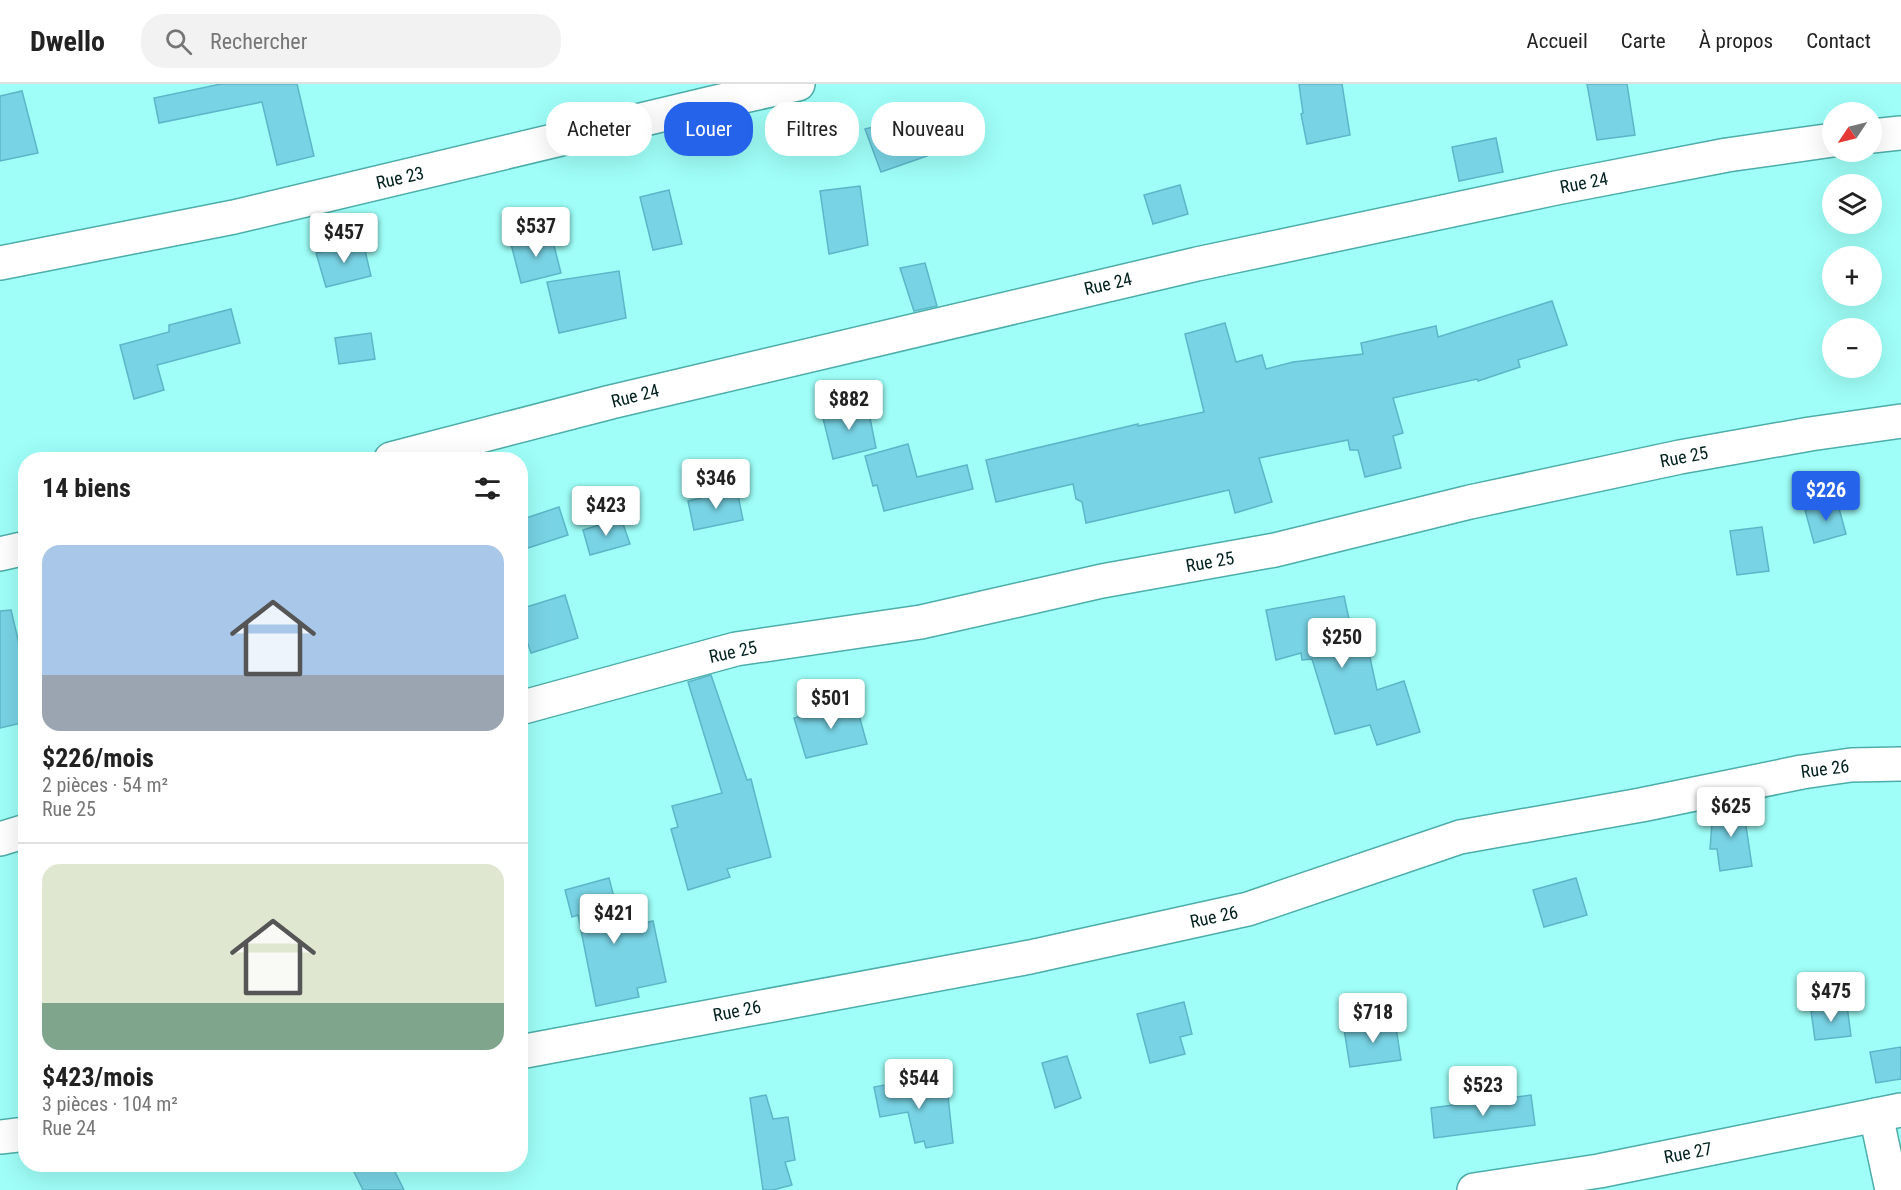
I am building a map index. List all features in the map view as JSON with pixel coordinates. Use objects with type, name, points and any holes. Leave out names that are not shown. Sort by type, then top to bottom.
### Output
[{"type":"street","name":"Rue 23","points":[[0,263],[245,214],[798,84]]},
{"type":"street","points":[[1882,135],[1901,133]]},
{"type":"street","name":"Rue 24","points":[[417,452],[611,402],[1197,264],[1567,186],[1727,155],[1822,142]]},
{"type":"street","name":"Rue 25","points":[[528,706],[736,649],[921,622],[1102,581],[1275,550],[1470,502],[1680,457],[1901,421]]},
{"type":"street","points":[[0,554],[18,550]]},
{"type":"street","name":"Rue 26","points":[[528,1051],[1030,957],[1248,909],[1460,837],[1641,805],[1802,772],[1851,765],[1901,764]]},
{"type":"street","points":[[0,839],[18,833]]},
{"type":"street","points":[[1888,1112],[1893,1190]]},
{"type":"street","name":"Rue 27","points":[[1474,1190],[1601,1181],[1888,1112]]},
{"type":"street","points":[[0,1137],[18,1135]]},
{"type":"building","points":[[221,84],[297,84],[314,156],[277,165],[262,102],[159,123],[154,98]]},
{"type":"building","points":[[1299,84],[1342,84],[1350,135],[1307,144],[1301,114],[1303,113]]},
{"type":"building","points":[[1587,84],[1627,84],[1635,135],[1597,140]]},
{"type":"building","points":[[22,91],[38,153],[0,161],[0,96]]},
{"type":"building","points":[[871,128],[871,145],[865,129]]},
{"type":"building","points":[[1496,138],[1503,172],[1459,181],[1452,147]]},
{"type":"building","points":[[875,156],[927,156],[881,172]]},
{"type":"building","points":[[1180,185],[1188,214],[1153,224],[1144,195]]},
{"type":"building","points":[[860,186],[868,245],[829,254],[820,191]]},
{"type":"building","points":[[669,190],[682,244],[653,250],[640,197]]},
{"type":"building","points":[[551,234],[561,273],[521,283],[511,244]]},
{"type":"building","points":[[363,242],[371,276],[326,287],[316,253]]},
{"type":"building","points":[[925,263],[937,306],[914,311],[900,268]]},
{"type":"building","points":[[619,271],[626,318],[559,333],[547,282]]},
{"type":"building","points":[[1552,301],[1567,345],[1518,360],[1520,367],[1478,381],[1477,379],[1393,398],[1403,433],[1393,436],[1401,468],[1365,477],[1358,450],[1350,450],[1348,440],[1259,458],[1272,502],[1235,513],[1229,490],[1086,523],[1082,502],[1076,499],[1073,484],[996,502],[986,460],[1138,424],[1138,426],[1204,412],[1185,334],[1225,323],[1236,362],[1262,355],[1266,369],[1293,362],[1363,354],[1361,343],[1436,326],[1438,337]]},
{"type":"building","points":[[231,309],[240,343],[157,365],[164,390],[134,399],[120,345],[169,332],[169,325]]},
{"type":"building","points":[[371,333],[375,359],[339,364],[335,338]]},
{"type":"building","points":[[867,403],[876,448],[833,459],[822,414]]},
{"type":"building","points":[[908,444],[917,477],[967,465],[973,489],[884,511],[877,485],[873,486],[865,456]]},
{"type":"building","points":[[737,490],[743,520],[694,530],[688,501]]},
{"type":"building","points":[[1837,501],[1846,534],[1814,543],[1805,510]]},
{"type":"building","points":[[559,507],[568,535],[528,548],[528,517]]},
{"type":"building","points":[[621,518],[630,544],[590,555],[583,530]]},
{"type":"building","points":[[1762,527],[1769,571],[1737,575],[1730,531]]},
{"type":"building","points":[[565,595],[578,638],[531,653],[528,644],[528,607]]},
{"type":"building","points":[[1344,596],[1354,642],[1366,639],[1377,690],[1404,681],[1420,732],[1377,745],[1370,725],[1335,734],[1312,659],[1302,660],[1301,653],[1276,660],[1266,610]]},
{"type":"building","points":[[11,610],[18,639],[18,724],[0,728],[0,611]]},
{"type":"building","points":[[711,675],[747,780],[751,779],[771,857],[727,869],[730,877],[688,890],[671,829],[678,827],[672,806],[722,793],[688,682]]},
{"type":"building","points":[[855,701],[867,744],[806,758],[794,718]]},
{"type":"building","points":[[1743,806],[1752,866],[1720,871],[1717,849],[1710,849],[1713,810]]},
{"type":"building","points":[[609,878],[622,928],[653,921],[666,982],[637,988],[639,997],[596,1006],[578,915],[572,917],[565,890]]},
{"type":"building","points":[[1576,878],[1587,915],[1544,927],[1533,890]]},
{"type":"building","points":[[1184,1002],[1192,1034],[1180,1037],[1185,1054],[1150,1063],[1137,1014]]},
{"type":"building","points":[[1847,1006],[1851,1036],[1815,1040],[1811,1011]]},
{"type":"building","points":[[1395,1021],[1401,1060],[1350,1067],[1344,1029]]},
{"type":"building","points":[[1901,1047],[1901,1079],[1876,1083],[1870,1052]]},
{"type":"building","points":[[1067,1056],[1081,1098],[1055,1108],[1042,1063]]},
{"type":"building","points":[[922,1078],[925,1091],[947,1087],[953,1143],[926,1148],[924,1141],[915,1143],[908,1112],[880,1117],[874,1087]]},
{"type":"building","points":[[766,1095],[773,1119],[788,1117],[795,1160],[785,1162],[792,1185],[773,1190],[763,1190],[750,1098]]},
{"type":"building","points":[[1531,1095],[1535,1125],[1434,1138],[1431,1108]]},
{"type":"building","points":[[354,1172],[395,1172],[404,1190],[363,1190]]}]
